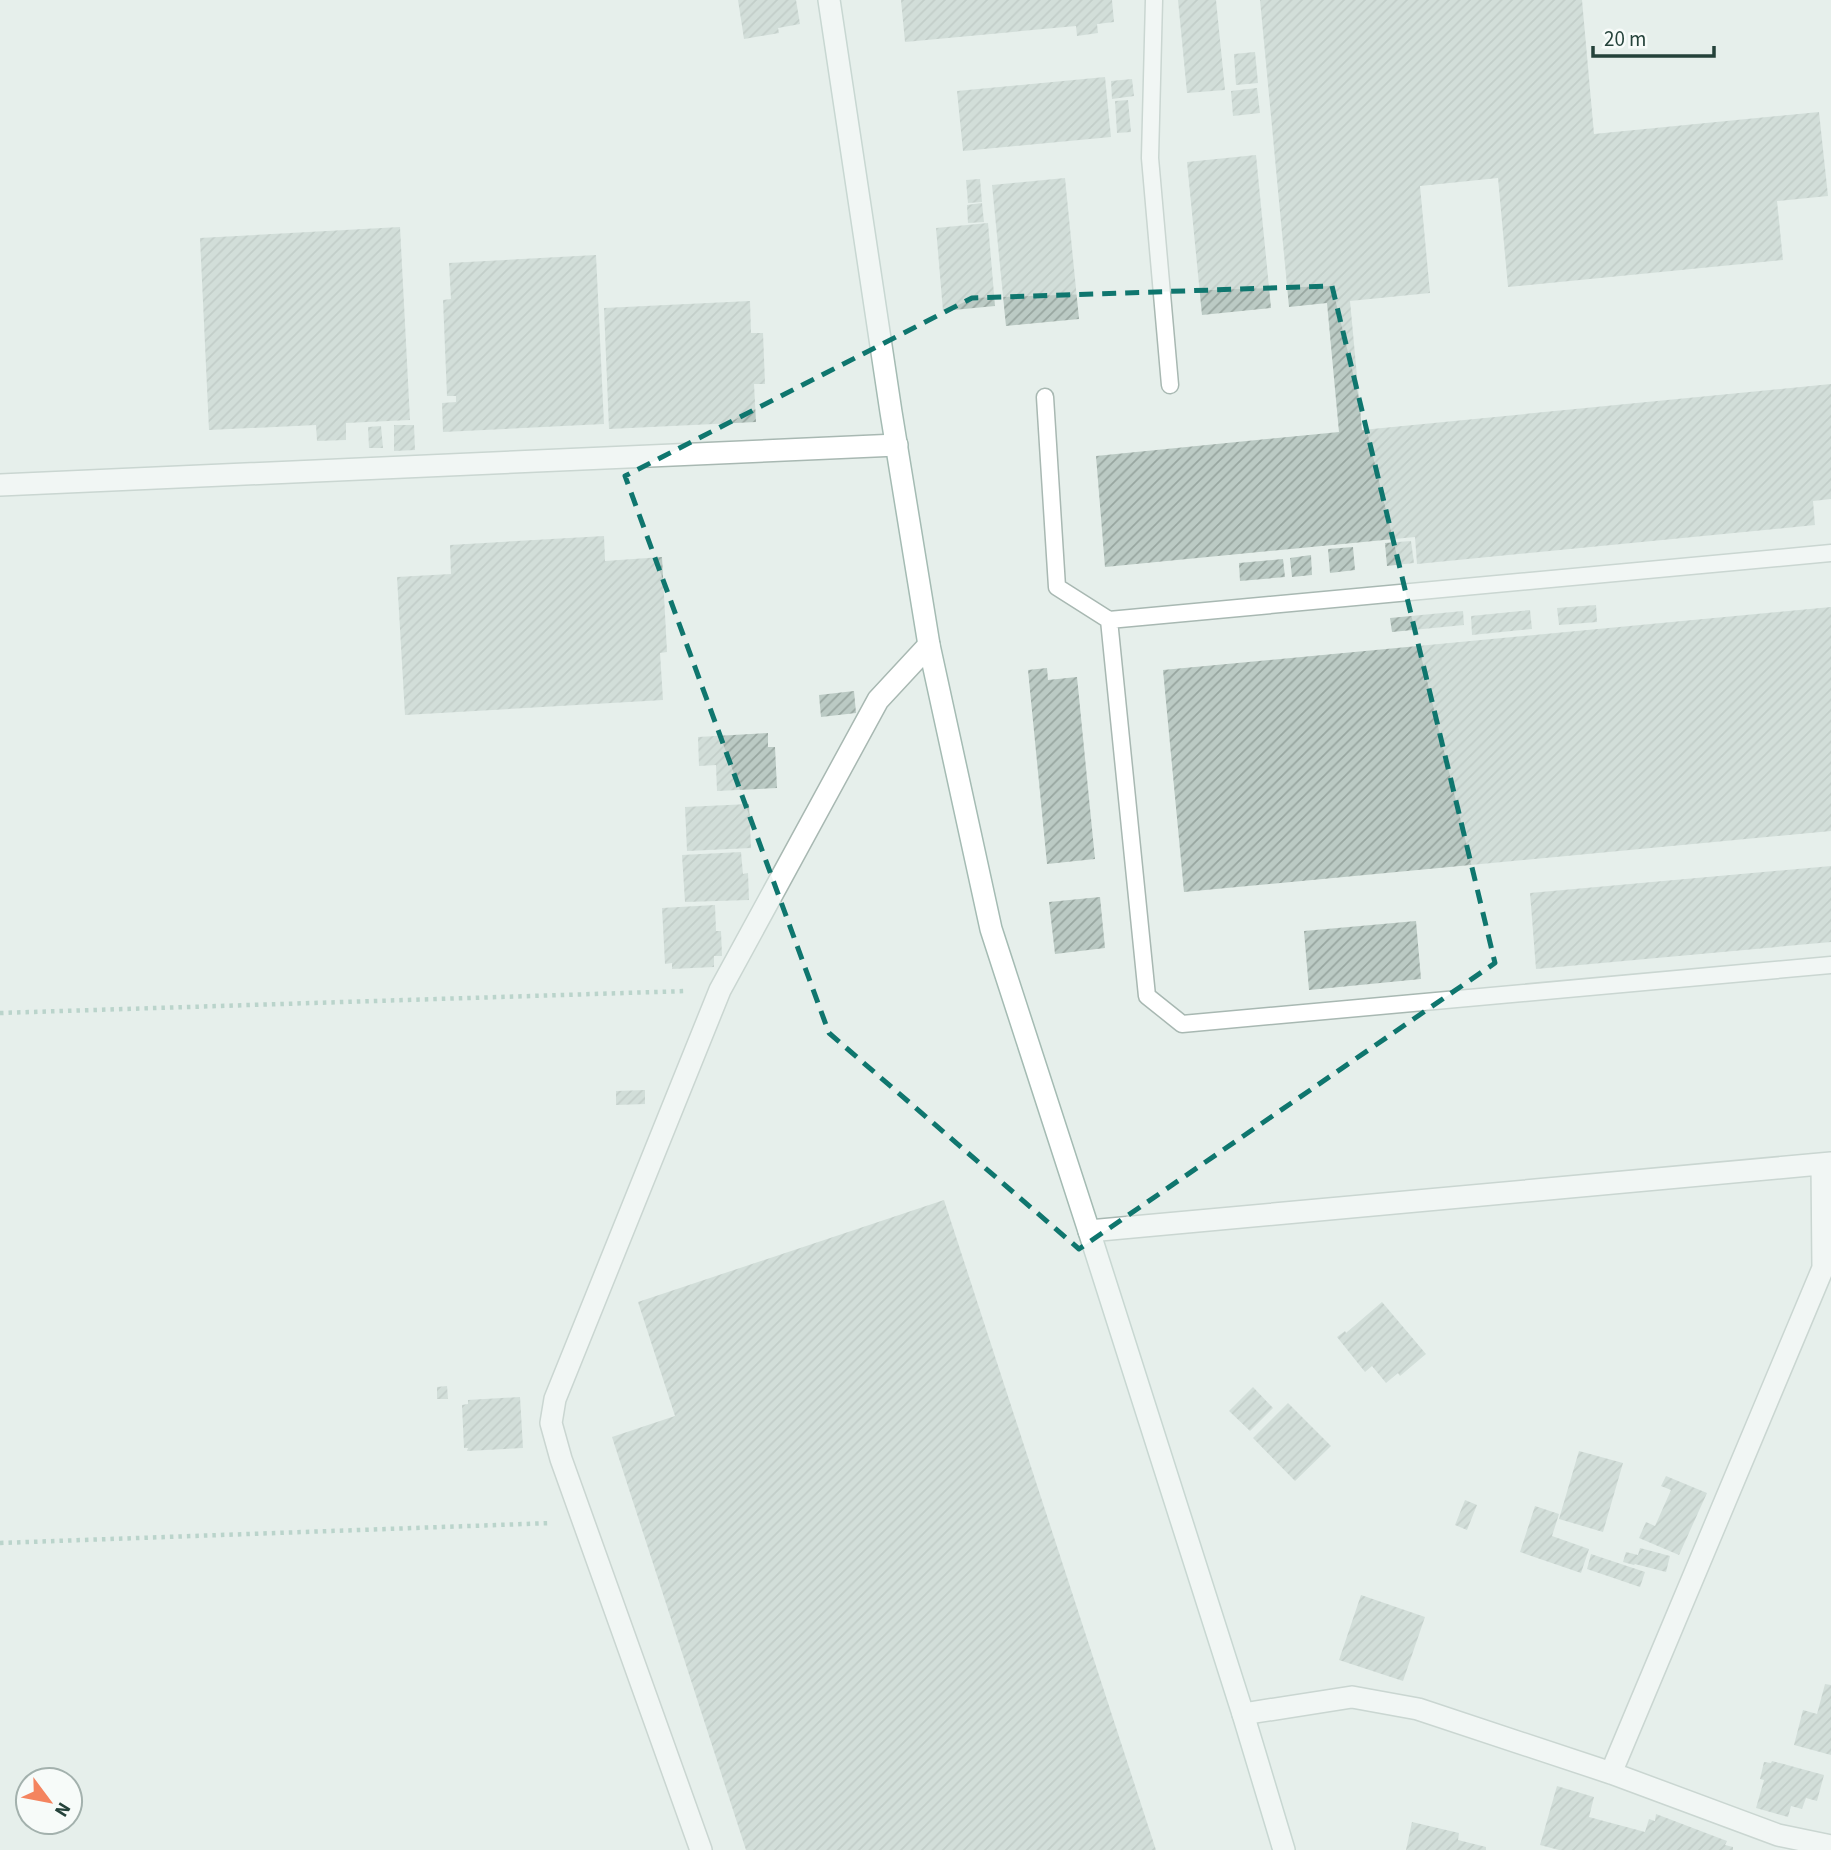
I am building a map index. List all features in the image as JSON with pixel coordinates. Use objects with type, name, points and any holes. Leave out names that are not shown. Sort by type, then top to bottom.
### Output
[{"type":"street","points":[[829,0],[929,645],[991,929],[1243,1714],[1284,1850]]},
{"type":"street","points":[[0,485],[897,445]]},
{"type":"street","points":[[701,1850],[561,1459],[551,1423],[555,1399],[720,990],[878,700],[929,645]]},
{"type":"street","points":[[1089,1231],[1827,1164],[1827,1269],[1611,1773]]},
{"type":"street","points":[[1243,1714],[1352,1697],[1418,1709],[1611,1773],[1779,1835],[1831,1846]]},
{"type":"lane","points":[[1154,0],[1150,158],[1170,385]]},
{"type":"lane","points":[[1045,397],[1057,587],[1110,620],[1831,553]]},
{"type":"lane","points":[[1110,620],[1147,996],[1182,1024],[1831,965]]},
{"type":"path","points":[[0,1013],[720,990]]},
{"type":"path","points":[[0,1543],[584,1521]]},
{"type":"highlighted area","points":[[1332,286],[1495,963],[1079,1249],[829,1033],[625,476],[972,298]]},
{"type":"building","points":[[738,0],[796,0],[800,24],[778,28],[779,33],[744,39]]},
{"type":"building","points":[[901,0],[1112,0],[1114,22],[1097,24],[1098,33],[1077,36],[1076,26],[905,42]]},
{"type":"building","points":[[1178,0],[1216,0],[1225,90],[1187,93]]},
{"type":"building","points":[[1260,0],[1582,0],[1594,134],[1819,112],[1828,196],[1777,201],[1783,260],[1508,287],[1498,178],[1420,186],[1430,293],[1350,301],[1362,430],[1831,384],[1831,499],[1813,501],[1815,525],[1417,564],[1415,537],[1105,567],[1096,456],[1339,432],[1327,303],[1289,307]]},
{"type":"building","points":[[1255,52],[1258,83],[1236,85],[1234,54]]},
{"type":"building","points":[[1105,77],[1111,137],[963,151],[957,91]]},
{"type":"building","points":[[1132,79],[1134,96],[1112,99],[1111,81]]},
{"type":"building","points":[[1257,88],[1260,113],[1233,116],[1231,91]]},
{"type":"building","points":[[1128,100],[1131,132],[1117,133],[1115,101]]},
{"type":"building","points":[[1256,155],[1271,308],[1202,315],[1187,162]]},
{"type":"building","points":[[1065,178],[1079,319],[1006,326],[992,185]]},
{"type":"building","points":[[980,179],[982,202],[968,203],[966,180]]},
{"type":"building","points":[[982,203],[984,222],[968,223],[967,205]]},
{"type":"building","points":[[988,223],[995,306],[943,311],[936,228]]},
{"type":"building","points":[[400,227],[410,420],[346,423],[346,440],[317,441],[316,425],[209,430],[200,238]]},
{"type":"building","points":[[596,255],[604,424],[443,432],[442,403],[456,402],[456,396],[447,396],[443,300],[451,299],[449,263]]},
{"type":"building","points":[[750,301],[751,333],[763,333],[765,384],[754,384],[756,422],[609,429],[604,308]]},
{"type":"building","points":[[394,425],[414,425],[415,450],[394,451]]},
{"type":"building","points":[[381,426],[383,448],[369,448],[368,427]]},
{"type":"building","points":[[604,536],[605,561],[662,557],[667,652],[660,653],[663,700],[405,715],[397,577],[451,574],[450,545]]},
{"type":"building","points":[[1411,541],[1414,563],[1387,566],[1385,543]]},
{"type":"building","points":[[1353,547],[1355,570],[1330,573],[1328,549]]},
{"type":"building","points":[[1311,555],[1312,575],[1292,577],[1290,558]]},
{"type":"building","points":[[1283,559],[1285,577],[1240,581],[1239,563]]},
{"type":"building","points":[[1596,605],[1597,622],[1559,625],[1557,608]]},
{"type":"building","points":[[1831,607],[1831,831],[1184,892],[1163,670]]},
{"type":"building","points":[[1530,610],[1532,629],[1472,635],[1471,616]]},
{"type":"building","points":[[1463,611],[1464,625],[1392,632],[1390,618]]},
{"type":"building","points":[[1047,668],[1048,680],[1077,677],[1095,859],[1047,864],[1028,670]]},
{"type":"building","points":[[854,691],[856,713],[821,717],[819,695]]},
{"type":"building","points":[[768,733],[768,747],[775,747],[777,788],[717,791],[716,765],[699,766],[698,737]]},
{"type":"building","points":[[749,804],[751,848],[687,851],[685,807]]},
{"type":"building","points":[[741,852],[743,874],[748,873],[749,900],[685,902],[682,855]]},
{"type":"building","points":[[1831,866],[1831,942],[1536,969],[1530,893]]},
{"type":"building","points":[[1100,897],[1105,948],[1055,954],[1049,902]]},
{"type":"building","points":[[715,905],[716,931],[721,931],[722,956],[714,956],[714,967],[672,969],[672,963],[665,964],[662,908]]},
{"type":"building","points":[[1416,921],[1421,979],[1309,990],[1304,931]]},
{"type":"building","points":[[645,1090],[645,1104],[616,1105],[616,1091]]},
{"type":"building","points":[[944,1200],[1156,1850],[746,1850],[612,1437],[675,1416],[638,1302]]},
{"type":"building","points":[[1382,1302],[1426,1354],[1400,1376],[1398,1373],[1386,1383],[1372,1366],[1365,1372],[1337,1337],[1345,1331],[1346,1333]]},
{"type":"building","points":[[447,1386],[448,1399],[437,1399],[437,1387]]},
{"type":"building","points":[[1253,1387],[1273,1408],[1250,1431],[1229,1411]]},
{"type":"building","points":[[520,1397],[523,1448],[467,1451],[468,1448],[464,1448],[462,1405],[468,1404],[468,1400]]},
{"type":"building","points":[[1288,1403],[1331,1446],[1295,1481],[1253,1438]]},
{"type":"building","points":[[1579,1451],[1623,1463],[1603,1532],[1559,1519]]},
{"type":"building","points":[[1666,1476],[1707,1493],[1679,1555],[1639,1538],[1646,1522],[1655,1526],[1671,1490],[1661,1486]]},
{"type":"building","points":[[1465,1500],[1477,1505],[1467,1530],[1455,1525]]},
{"type":"building","points":[[1535,1506],[1559,1514],[1552,1536],[1589,1549],[1581,1573],[1520,1552]]},
{"type":"building","points":[[1640,1548],[1670,1556],[1666,1572],[1623,1562],[1626,1552],[1638,1555]]},
{"type":"building","points":[[1591,1554],[1645,1572],[1640,1587],[1587,1569]]},
{"type":"building","points":[[1361,1595],[1425,1617],[1403,1681],[1339,1660]]},
{"type":"building","points":[[1825,1684],[1831,1685],[1831,1755],[1794,1745],[1803,1710],[1817,1714]]},
{"type":"building","points":[[1772,1761],[1824,1775],[1817,1801],[1806,1798],[1802,1809],[1791,1806],[1788,1817],[1756,1808],[1764,1780],[1760,1779],[1764,1762]]},
{"type":"building","points":[[1557,1786],[1594,1797],[1589,1817],[1645,1832],[1649,1819],[1655,1821],[1656,1814],[1727,1841],[1725,1845],[1733,1847],[1733,1850],[1559,1850],[1540,1845]]},
{"type":"building","points":[[1412,1822],[1459,1833],[1458,1840],[1486,1847],[1486,1850],[1406,1850]]}]
